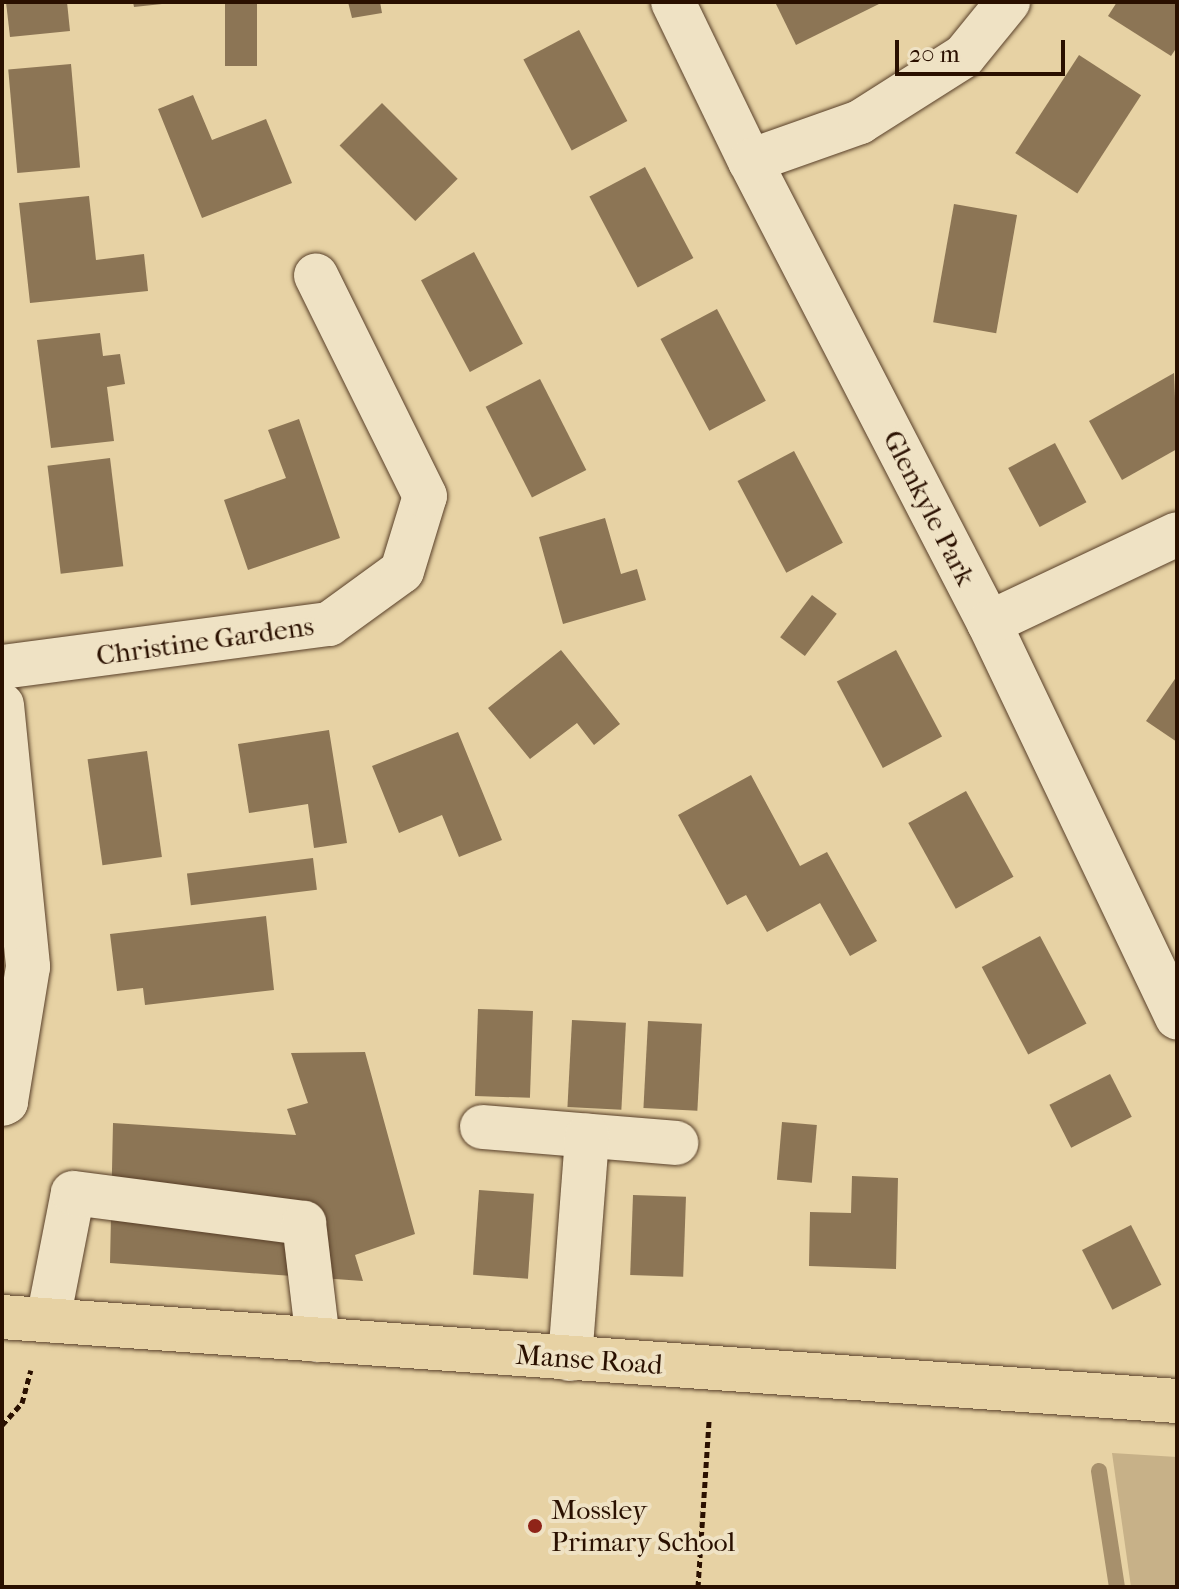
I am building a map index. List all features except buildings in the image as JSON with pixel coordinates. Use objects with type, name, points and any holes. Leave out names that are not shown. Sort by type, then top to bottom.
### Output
[{"type":"main road","name":"Manse Road","points":[[2,1317],[1177,1401]]},
{"type":"street","name":"Glenkyle Park","points":[[673,2],[750,161],[989,623],[1177,1017]]},
{"type":"street","points":[[750,161],[860,122],[964,56],[1008,2]]},
{"type":"street","name":"Christine Gardens","points":[[2,667],[329,624],[402,571],[425,496],[316,275]]},
{"type":"street","points":[[989,623],[1177,534]]},
{"type":"street","points":[[2,705],[28,967],[6,1102],[2,1104]]},
{"type":"street","points":[[482,1127],[676,1143]]},
{"type":"street","points":[[570,1359],[587,1136]]},
{"type":"street","points":[[48,1320],[73,1193],[304,1223],[318,1340]]},
{"type":"path","points":[[698,1587],[715,1369]]},
{"type":"shaded area","points":[[1112,1453],[1177,1457],[1177,1587],[1131,1587]]},
{"type":"waterway","points":[[1099,1471],[1117,1587]]},
{"type":"place","name":"Mossley Primary School","points":[[535,1526]]}]
